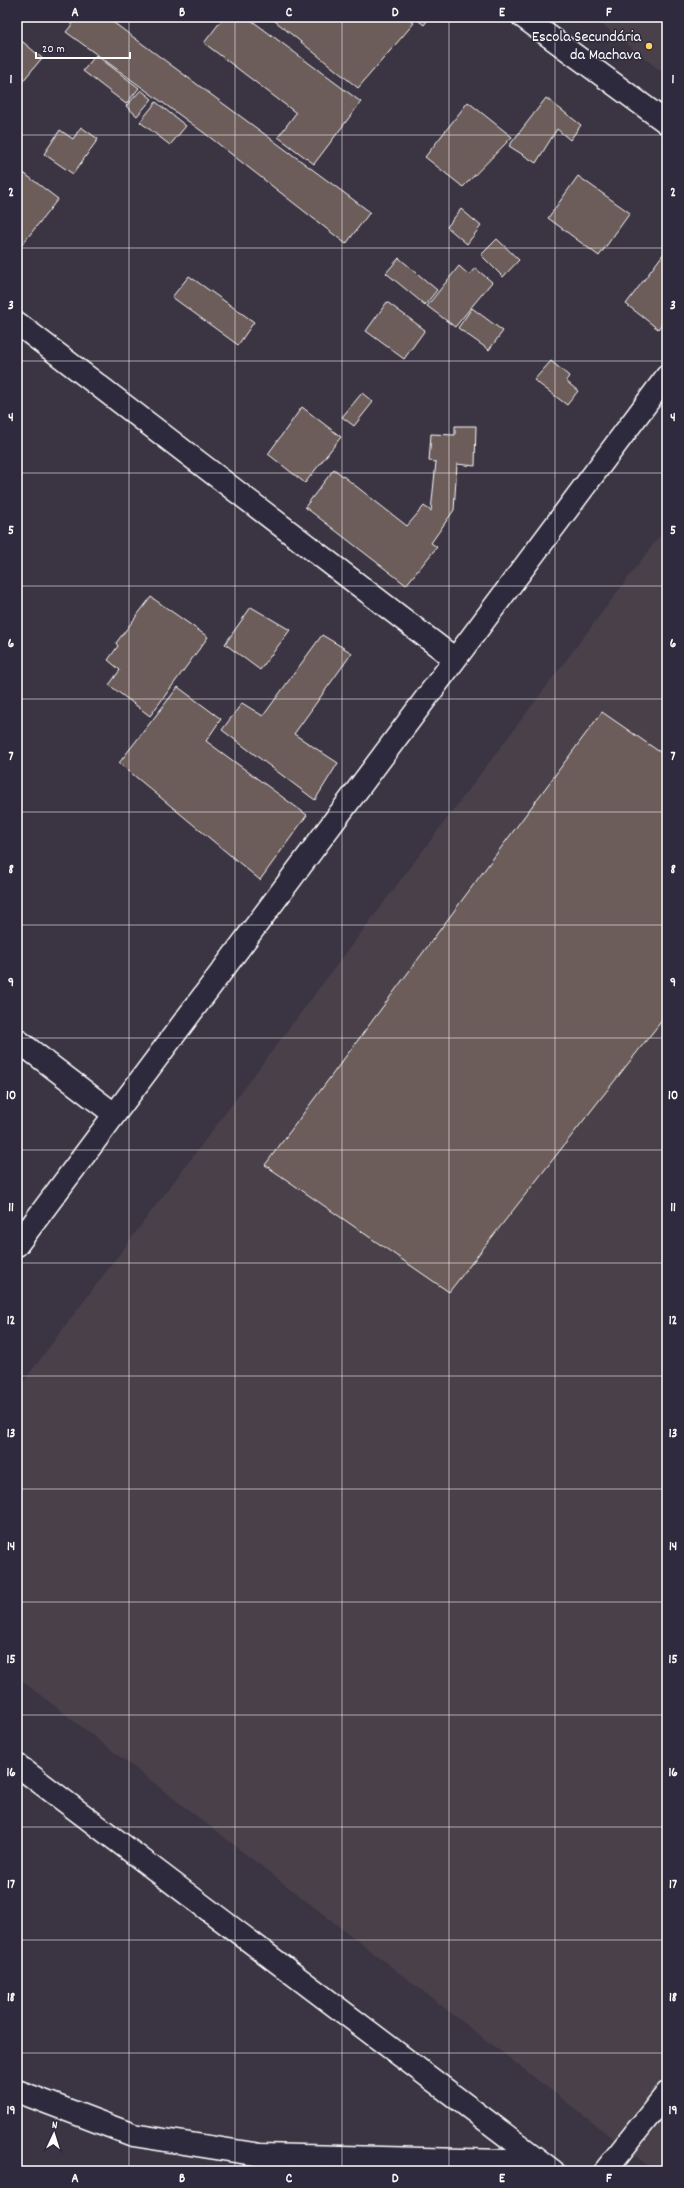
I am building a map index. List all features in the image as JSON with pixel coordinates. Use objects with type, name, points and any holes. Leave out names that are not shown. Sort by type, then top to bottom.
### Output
[{"type":"street","points":[[523,17],[667,123]]},
{"type":"street","points":[[17,323],[455,659]]},
{"type":"street","points":[[17,1245],[667,376]]},
{"type":"street","points":[[17,1040],[114,1114]]},
{"type":"street","points":[[17,1765],[547,2167]]},
{"type":"street","points":[[17,2091],[133,2135],[260,2155],[547,2167]]},
{"type":"street","points":[[605,2171],[667,2093]]},
{"type":"shaded area","name":"Escola Secundária da Machava","points":[[593,17],[667,17],[667,76]]},
{"type":"shaded area","points":[[667,526],[667,2171],[655,2171],[17,1677],[17,1390]]},
{"type":"building","points":[[78,17],[106,17],[370,212],[346,244],[207,135],[66,32]]},
{"type":"building","points":[[224,17],[247,17],[361,102],[314,164],[278,137],[296,113],[204,43]]},
{"type":"building","points":[[270,17],[407,17],[414,23],[358,88]]},
{"type":"building","points":[[414,17],[430,17],[424,25]]},
{"type":"building","points":[[17,37],[42,58],[17,88]]},
{"type":"building","points":[[96,55],[139,88],[126,104],[83,71]]},
{"type":"building","points":[[141,90],[152,99],[137,116],[126,106]]},
{"type":"building","points":[[546,98],[581,125],[570,140],[557,129],[536,163],[509,146]]},
{"type":"building","points":[[156,102],[186,126],[170,145],[140,122]]},
{"type":"building","points":[[468,102],[512,137],[463,187],[425,157]]},
{"type":"building","points":[[81,127],[98,139],[73,174],[44,154],[60,130],[73,139]]},
{"type":"building","points":[[17,168],[58,199],[17,251]]},
{"type":"building","points":[[578,176],[630,213],[599,256],[548,218]]},
{"type":"building","points":[[461,209],[481,226],[467,244],[447,227]]},
{"type":"building","points":[[497,239],[519,260],[503,277],[481,255]]},
{"type":"building","points":[[667,249],[667,317],[658,329],[626,304]]},
{"type":"building","points":[[399,258],[437,290],[425,305],[386,273]]},
{"type":"building","points":[[459,266],[469,275],[475,268],[492,282],[455,327],[427,306]]},
{"type":"building","points":[[189,276],[254,322],[238,345],[172,297]]},
{"type":"building","points":[[387,302],[425,330],[404,359],[366,331]]},
{"type":"building","points":[[472,308],[503,331],[489,350],[458,328]]},
{"type":"building","points":[[551,361],[569,376],[566,381],[578,391],[567,405],[534,380]]},
{"type":"building","points":[[362,393],[373,402],[354,426],[342,417]]},
{"type":"building","points":[[302,407],[341,437],[305,483],[268,454]]},
{"type":"building","points":[[455,426],[476,426],[475,466],[457,464],[454,510],[431,543],[437,547],[406,585],[305,507],[334,469],[407,526],[424,506],[431,511],[436,462],[429,461],[431,434],[455,435]]},
{"type":"building","points":[[151,597],[208,637],[150,716],[109,685],[120,670],[108,660],[118,646],[116,643]]},
{"type":"building","points":[[251,607],[290,630],[260,670],[225,644]]},
{"type":"building","points":[[322,635],[352,653],[294,734],[338,763],[315,800],[222,730],[242,703],[263,716]]},
{"type":"building","points":[[178,687],[221,719],[206,741],[307,815],[260,880],[119,763]]},
{"type":"building","points":[[602,712],[667,757],[667,1014],[449,1292],[265,1165]]},
{"type":"place","name":"Escola Secundária da Machava","points":[[649,46]]}]
